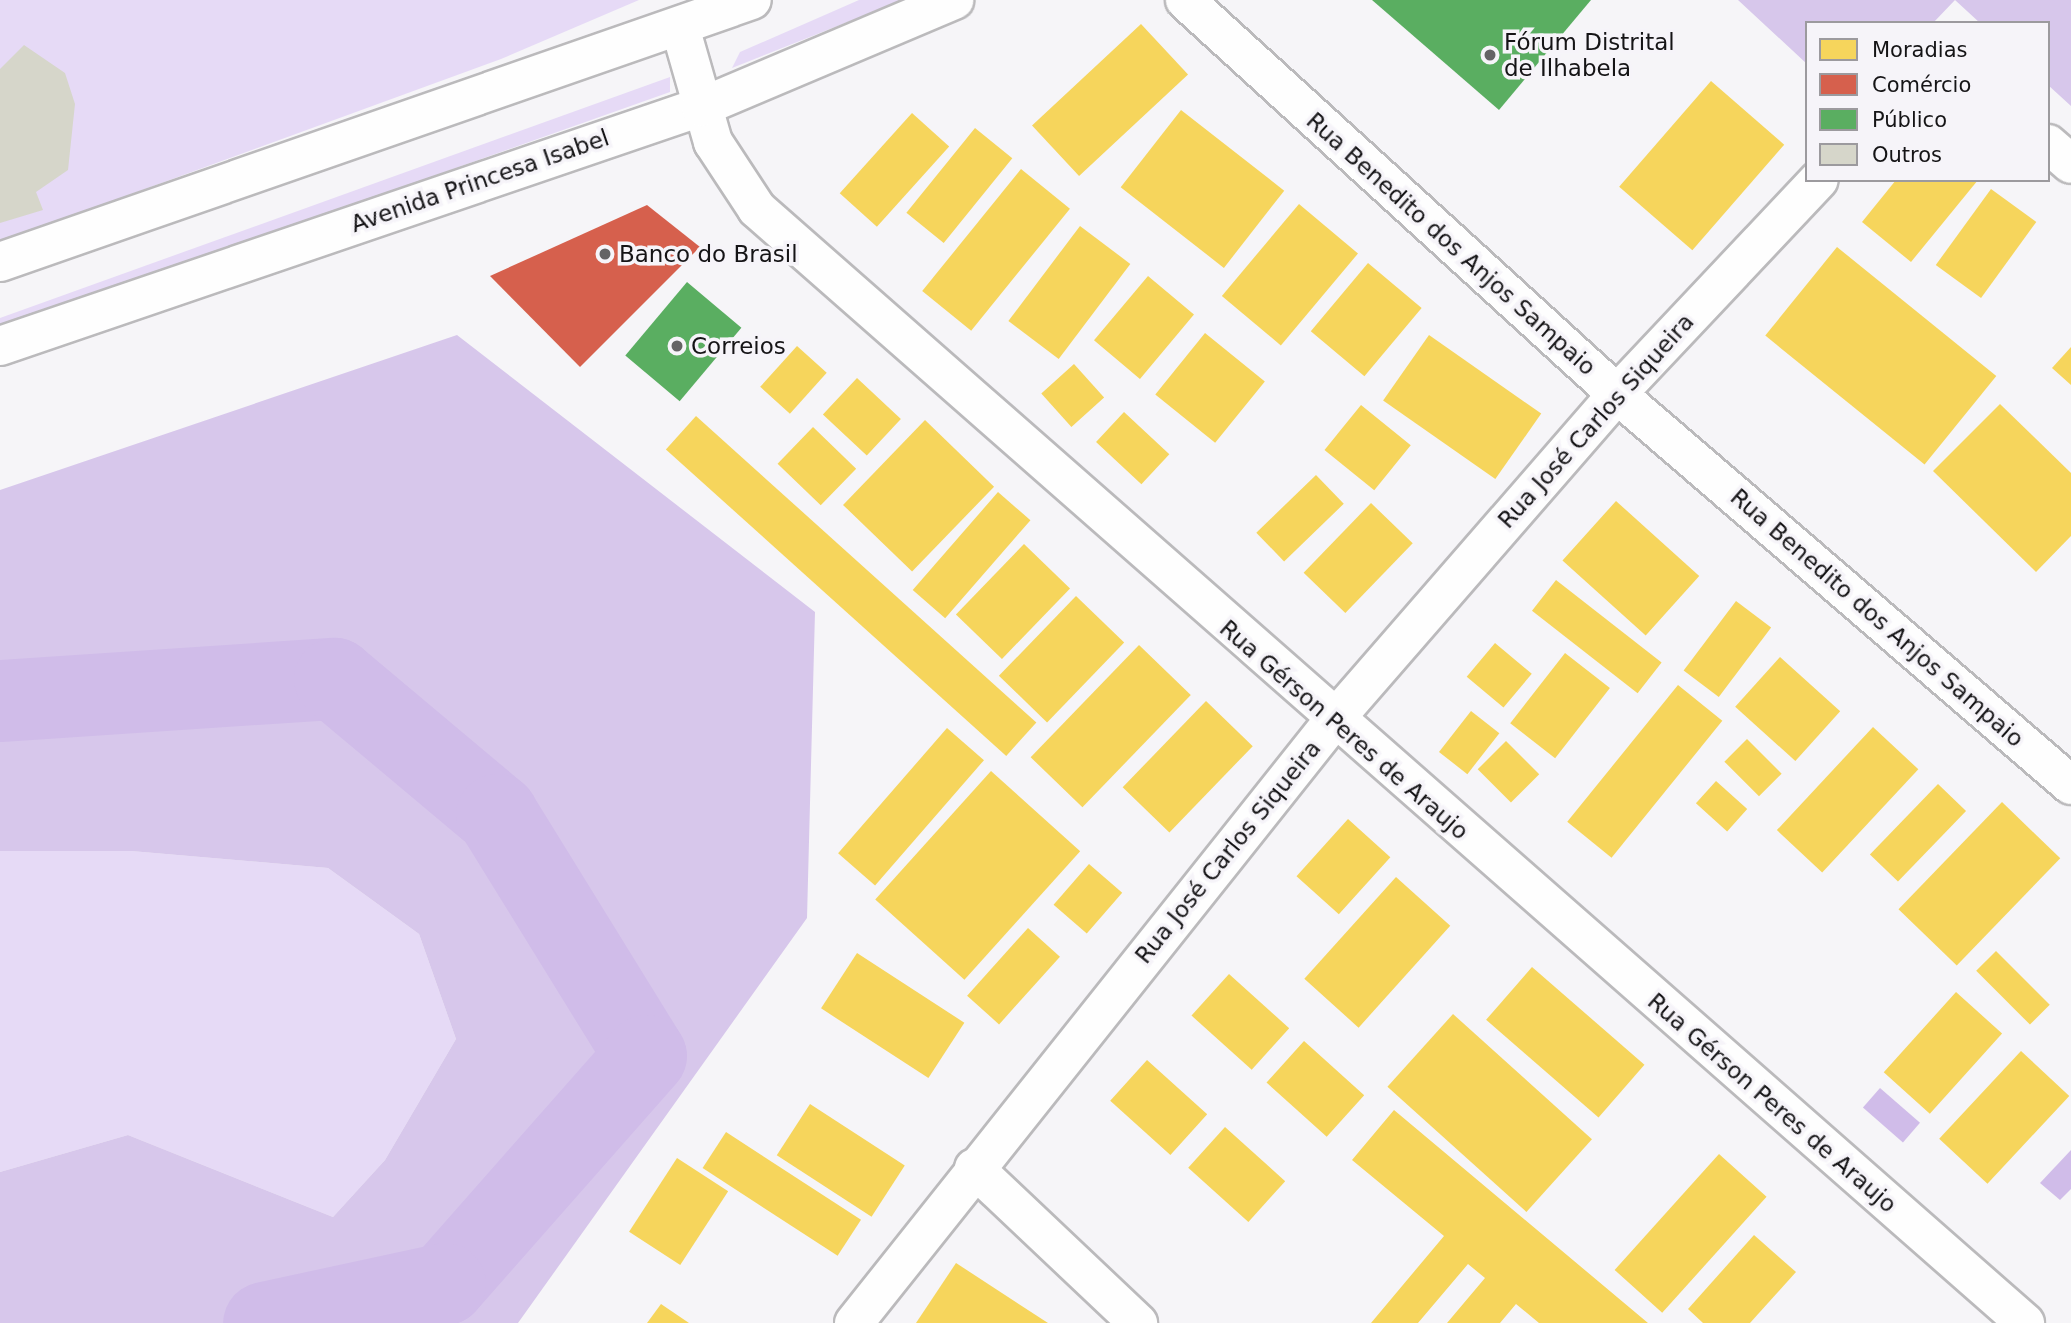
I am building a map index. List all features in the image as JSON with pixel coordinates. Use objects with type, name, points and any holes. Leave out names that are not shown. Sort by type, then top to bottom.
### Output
[{"type":"street","points":[[0,262],[752,0]]},
{"type":"street","name":"Avenida Princesa Isabel","points":[[0,346],[701,107],[954,0]]},
{"type":"street","name":"Rua Benedito dos Anjos Sampaio","points":[[1185,0],[1617,394],[2071,785]]},
{"type":"street","name":"Rua Gérson Peres de Araujo","points":[[680,27],[713,142],[757,209],[1333,721],[2025,1323]]},
{"type":"street","points":[[2050,146],[2071,163]]},
{"type":"street","name":"Rua José Carlos Siqueira","points":[[854,1323],[974,1168],[1333,721],[1617,394],[1817,182]]},
{"type":"street","points":[[974,1168],[1138,1323]]},
{"type":"shaded area","points":[[0,0],[639,0],[501,59],[0,242]]},
{"type":"shaded area","points":[[859,0],[903,0],[732,68],[740,52]]},
{"type":"shaded area","points":[[1738,0],[1955,0],[1935,21],[1805,21],[1805,62]]},
{"type":"shaded area","points":[[1955,0],[2071,0],[2071,106],[2050,87],[2050,21],[1978,21]]},
{"type":"shaded area","points":[[670,77],[670,92],[0,330],[0,318]]},
{"type":"shaded area","points":[[457,335],[815,612],[807,918],[518,1323],[0,1323],[0,1172],[128,1135],[333,1217],[385,1160],[456,1039],[419,934],[328,868],[131,851],[0,851],[0,490]]},
{"type":"shaded area","points":[[0,851],[131,851],[328,868],[419,934],[456,1039],[385,1160],[333,1217],[128,1135],[0,1172]]},
{"type":"shaded area","points":[[1880,1088],[1920,1123],[1903,1142],[1863,1108]]},
{"type":"shaded area","points":[[2071,1150],[2071,1189],[2060,1200],[2040,1183]]},
{"type":"building: Moradias","points":[[1141,24],[1188,74],[1079,176],[1032,126]]},
{"type":"building: Moradias","points":[[1711,81],[1784,145],[1692,250],[1619,187]]},
{"type":"building: Moradias","points":[[1181,110],[1284,191],[1224,268],[1121,187]]},
{"type":"building: Moradias","points":[[912,113],[949,146],[877,227],[840,193]]},
{"type":"building: Moradias","points":[[975,128],[1012,158],[944,243],[906,213]]},
{"type":"building: Moradias","points":[[1021,169],[1070,209],[971,331],[922,291]]},
{"type":"building: Moradias","points":[[1894,182],[1976,182],[1911,262],[1862,222]]},
{"type":"building: Moradias","points":[[1991,189],[2036,222],[1981,298],[1936,265]]},
{"type":"building: Moradias","points":[[1299,204],[1358,253],[1281,345],[1222,296]]},
{"type":"building: Moradias","points":[[1080,226],[1130,264],[1059,359],[1008,321]]},
{"type":"building: Moradias","points":[[1837,247],[1996,376],[1925,465],[1765,336]]},
{"type":"building: Moradias","points":[[1368,263],[1422,308],[1364,376],[1311,331]]},
{"type":"building: Moradias","points":[[1148,276],[1194,315],[1140,379],[1094,340]]},
{"type":"building: Moradias","points":[[1205,333],[1265,381],[1215,443],[1155,394]]},
{"type":"building: Moradias","points":[[1429,335],[1541,414],[1495,479],[1383,401]]},
{"type":"building: Moradias","points":[[797,346],[827,373],[790,414],[760,387]]},
{"type":"building: Moradias","points":[[2071,347],[2071,385],[2052,368]]},
{"type":"building: Moradias","points":[[1074,364],[1104,397],[1071,427],[1041,393]]},
{"type":"building: Moradias","points":[[857,378],[901,419],[867,455],[823,415]]},
{"type":"building: Moradias","points":[[2000,404],[2071,473],[2071,536],[2036,572],[1933,471]]},
{"type":"building: Moradias","points":[[1361,405],[1411,445],[1374,490],[1324,450]]},
{"type":"building: Moradias","points":[[1124,412],[1169,454],[1141,484],[1096,442]]},
{"type":"building: Moradias","points":[[696,416],[1036,722],[1006,756],[666,449]]},
{"type":"building: Moradias","points":[[925,420],[994,487],[912,572],[843,505]]},
{"type":"building: Moradias","points":[[813,427],[856,469],[821,505],[778,464]]},
{"type":"building: Moradias","points":[[1316,475],[1344,504],[1284,561],[1256,533]]},
{"type":"building: Moradias","points":[[998,492],[1030,520],[945,618],[913,590]]},
{"type":"building: Moradias","points":[[1616,501],[1699,576],[1646,635],[1562,560]]},
{"type":"building: Moradias","points":[[1371,503],[1413,543],[1345,613],[1304,573]]},
{"type":"building: Moradias","points":[[1024,544],[1070,588],[1002,659],[956,614]]},
{"type":"building: Moradias","points":[[1556,580],[1662,662],[1638,693],[1532,611]]},
{"type":"building: Moradias","points":[[1076,596],[1124,643],[1047,722],[999,676]]},
{"type":"building: Moradias","points":[[1736,601],[1771,627],[1719,697],[1684,670]]},
{"type":"building: Moradias","points":[[1495,643],[1532,674],[1503,708],[1467,677]]},
{"type":"building: Moradias","points":[[1139,645],[1191,695],[1082,807],[1031,757]]},
{"type":"building: Moradias","points":[[1565,653],[1610,688],[1555,758],[1510,723]]},
{"type":"building: Moradias","points":[[1780,657],[1840,711],[1795,761],[1735,707]]},
{"type":"building: Moradias","points":[[1678,685],[1722,721],[1612,858],[1567,822]]},
{"type":"building: Moradias","points":[[1206,701],[1253,746],[1169,832],[1123,787]]},
{"type":"building: Moradias","points":[[1471,711],[1499,733],[1467,774],[1439,752]]},
{"type":"building: Moradias","points":[[1873,727],[1918,769],[1822,872],[1777,830]]},
{"type":"building: Moradias","points":[[947,728],[984,760],[875,885],[838,853]]},
{"type":"building: Moradias","points":[[1747,739],[1782,774],[1759,796],[1724,762]]},
{"type":"building: Moradias","points":[[1506,741],[1539,774],[1511,803],[1478,769]]},
{"type":"building: Moradias","points":[[991,771],[1080,851],[964,980],[875,900]]},
{"type":"building: Moradias","points":[[1716,781],[1747,809],[1727,831],[1696,803]]},
{"type":"building: Moradias","points":[[1938,784],[1966,811],[1898,882],[1870,854]]},
{"type":"building: Moradias","points":[[2002,802],[2060,858],[1957,965],[1898,909]]},
{"type":"building: Moradias","points":[[1348,819],[1390,857],[1339,914],[1296,876]]},
{"type":"building: Moradias","points":[[1089,864],[1122,893],[1087,934],[1054,905]]},
{"type":"building: Moradias","points":[[1396,877],[1450,926],[1359,1028],[1304,979]]},
{"type":"building: Moradias","points":[[1028,928],[1060,957],[999,1024],[967,996]]},
{"type":"building: Moradias","points":[[1996,951],[2050,1005],[2030,1025],[1976,971]]},
{"type":"building: Moradias","points":[[857,953],[964,1023],[928,1078],[821,1008]]},
{"type":"building: Moradias","points":[[1532,967],[1644,1065],[1599,1118],[1486,1020]]},
{"type":"building: Moradias","points":[[1229,974],[1289,1028],[1252,1070],[1192,1016]]},
{"type":"building: Moradias","points":[[1956,992],[2002,1033],[1930,1114],[1884,1072]]},
{"type":"building: Moradias","points":[[1453,1014],[1592,1139],[1526,1212],[1387,1087]]},
{"type":"building: Moradias","points":[[1304,1041],[1364,1095],[1327,1137],[1267,1083]]},
{"type":"building: Moradias","points":[[2021,1051],[2069,1096],[1987,1184],[1939,1139]]},
{"type":"building: Moradias","points":[[1147,1060],[1207,1114],[1170,1155],[1110,1101]]},
{"type":"building: Moradias","points":[[810,1104],[905,1166],[872,1217],[777,1155]]},
{"type":"building: Moradias","points":[[1394,1110],[1648,1323],[1539,1323],[1516,1304],[1500,1323],[1447,1323],[1485,1278],[1468,1264],[1418,1323],[1371,1323],[1444,1236],[1352,1160]]},
{"type":"building: Moradias","points":[[1225,1127],[1285,1181],[1248,1222],[1188,1168]]},
{"type":"building: Moradias","points":[[726,1132],[861,1220],[838,1256],[703,1168]]},
{"type":"building: Moradias","points":[[1719,1154],[1767,1197],[1662,1313],[1615,1270]]},
{"type":"building: Moradias","points":[[677,1158],[728,1191],[680,1265],[629,1232]]},
{"type":"building: Moradias","points":[[1754,1235],[1796,1272],[1750,1323],[1703,1323],[1688,1309]]},
{"type":"building: Moradias","points":[[956,1263],[1048,1323],[916,1323]]},
{"type":"building: Moradias","points":[[661,1304],[689,1323],[647,1323]]},
{"type":"building: Comércio","points":[[647,205],[700,247],[580,367],[490,276]]},
{"type":"building: Público","name":"Fórum Distrital de Ilhabela","points":[[1372,0],[1591,0],[1499,110]]},
{"type":"building: Público","points":[[687,282],[741,328],[680,401],[625,356]]},
{"type":"building: Outros","points":[[24,45],[65,73],[75,104],[68,170],[36,192],[43,210],[0,223],[0,69]]},
{"type":"waterway","points":[[0,701],[335,679],[497,815],[646,1056],[445,1284],[264,1323]]},
{"type":"place","name":"Fórum Distrital de Ilhabela","points":[[1490,55]]},
{"type":"place","name":"Banco do Brasil","points":[[605,254]]},
{"type":"place","name":"Correios","points":[[677,346]]}]
